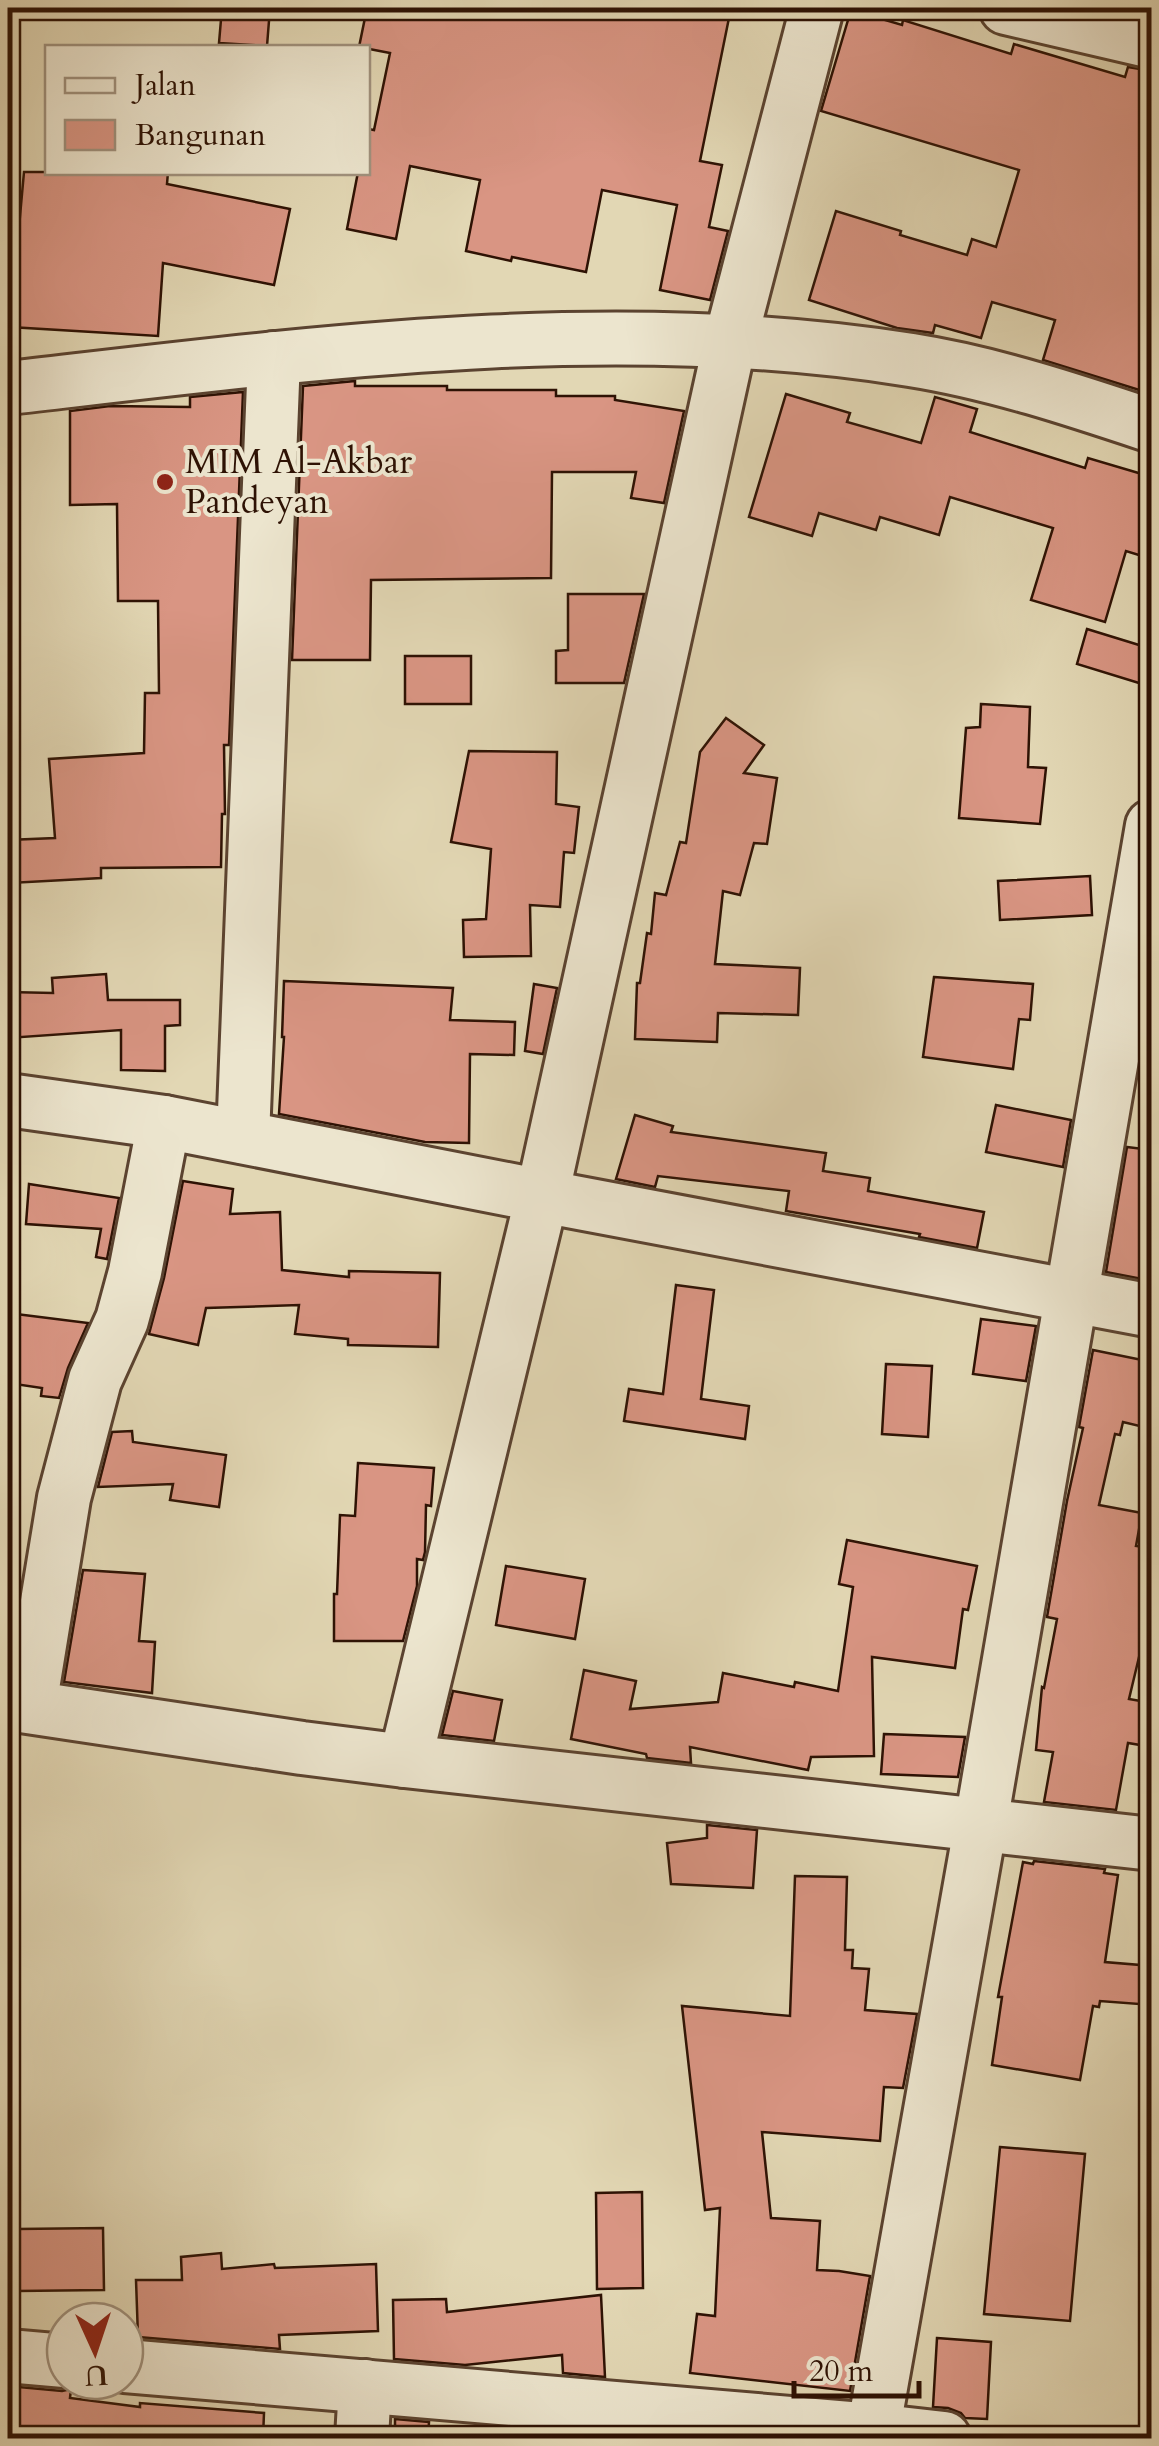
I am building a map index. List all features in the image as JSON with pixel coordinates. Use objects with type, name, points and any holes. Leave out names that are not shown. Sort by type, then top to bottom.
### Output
[{"type":"street","points":[[405,1761],[542,1196],[730,342],[818,8]]},
{"type":"street","points":[[1006,8],[1152,42]]},
{"type":"street","points":[[8,388],[274,358],[488,340],[730,342],[853,352],[928,363],[1088,404],[1152,426]]},
{"type":"street","points":[[242,1137],[274,358]]},
{"type":"street","points":[[872,2434],[1152,826]]},
{"type":"street","points":[[8,1100],[164,1122],[1152,1311]]},
{"type":"street","points":[[164,1122],[135,1272],[122,1320],[95,1380],[64,1498],[19,1705],[405,1761],[1152,1844]]},
{"type":"street","points":[[8,2356],[45,2359]]},
{"type":"street","points":[[145,2368],[944,2438]]},
{"type":"street","points":[[362,2438],[365,2386]]},
{"type":"building","points":[[222,8],[270,8],[267,45],[219,43]]},
{"type":"building","points":[[367,8],[731,8],[700,161],[722,165],[709,227],[728,231],[710,300],[660,290],[677,205],[602,190],[586,272],[466,251],[480,180],[410,166],[396,239],[347,229],[357,175],[370,175],[370,129],[374,130],[390,53],[359,45]]},
{"type":"building","points":[[851,10],[902,25],[903,20],[1011,54],[1014,44],[1125,77],[1128,67],[1152,71],[1152,394],[1043,360],[1055,320],[992,302],[981,338],[935,325],[933,333],[897,328],[809,300],[836,211],[967,255],[972,239],[996,247],[1019,170],[821,111]]},
{"type":"building","points":[[24,172],[168,175],[167,184],[290,209],[274,285],[163,263],[158,336],[10,327]]},
{"type":"building","points":[[355,381],[355,386],[556,390],[556,396],[615,396],[615,400],[684,411],[664,503],[631,498],[636,472],[552,472],[551,578],[371,580],[370,660],[292,660],[303,386]]},
{"type":"building","points":[[243,392],[221,867],[101,868],[101,878],[10,883],[8,840],[55,838],[49,759],[144,753],[145,693],[159,693],[158,601],[118,601],[117,504],[70,505],[70,411],[110,406],[190,407],[190,397]]},
{"type":"building","points":[[786,394],[850,413],[847,422],[921,443],[935,397],[977,409],[970,432],[1085,468],[1088,458],[1152,477],[1152,559],[1126,551],[1105,622],[1031,600],[1053,528],[950,497],[939,535],[880,517],[876,530],[819,513],[812,536],[749,517]]},
{"type":"building","points":[[568,594],[644,594],[624,683],[556,683],[556,651],[568,650]]},
{"type":"building","points":[[1087,629],[1152,649],[1152,687],[1077,664]]},
{"type":"building","points":[[405,656],[471,656],[471,704],[405,704]]},
{"type":"building","points":[[981,704],[1030,707],[1028,767],[1046,768],[1040,824],[959,818],[966,728],[980,727]]},
{"type":"building","points":[[726,718],[764,745],[744,773],[777,778],[767,844],[754,843],[740,895],[723,891],[715,964],[800,968],[798,1015],[718,1013],[717,1042],[635,1039],[637,983],[647,933],[651,934],[655,893],[666,895],[680,842],[686,843],[700,752]]},
{"type":"building","points":[[469,751],[557,752],[556,804],[579,807],[574,853],[564,852],[560,907],[530,905],[531,956],[464,957],[463,920],[486,919],[491,849],[451,842]]},
{"type":"building","points":[[1090,876],[1092,915],[1000,920],[998,881]]},
{"type":"building","points":[[106,974],[108,1000],[180,1000],[180,1025],[165,1026],[165,1071],[121,1070],[121,1030],[8,1038],[8,992],[53,993],[52,978]]},
{"type":"building","points":[[934,977],[1033,984],[1030,1020],[1019,1019],[1013,1069],[923,1057]]},
{"type":"building","points":[[284,981],[453,988],[450,1020],[515,1022],[514,1055],[470,1054],[469,1143],[425,1142],[279,1114]]},
{"type":"building","points":[[534,984],[557,988],[543,1054],[525,1051]]},
{"type":"building","points":[[996,1105],[1071,1120],[1063,1167],[986,1152]]},
{"type":"building","points":[[635,1115],[673,1126],[671,1132],[826,1153],[823,1171],[870,1178],[868,1191],[984,1212],[977,1248],[786,1211],[789,1191],[658,1176],[655,1187],[616,1179]]},
{"type":"building","points":[[1127,1147],[1152,1150],[1152,1225],[1142,1279],[1106,1272]]},
{"type":"building","points":[[183,1181],[233,1189],[230,1214],[280,1212],[282,1270],[349,1277],[349,1271],[440,1273],[438,1347],[348,1345],[348,1339],[295,1334],[299,1305],[206,1308],[198,1345],[149,1334]]},
{"type":"building","points":[[29,1184],[119,1198],[107,1259],[96,1257],[101,1229],[26,1224]]},
{"type":"building","points":[[676,1285],[714,1290],[701,1399],[749,1406],[745,1439],[624,1421],[629,1389],[663,1394]]},
{"type":"building","points":[[8,1313],[88,1323],[59,1398],[41,1396],[42,1388],[8,1383]]},
{"type":"building","points":[[981,1319],[1036,1326],[1026,1381],[973,1374]]},
{"type":"building","points":[[1093,1350],[1152,1362],[1152,1429],[1123,1422],[1120,1435],[1115,1434],[1099,1505],[1142,1513],[1136,1546],[1144,1547],[1142,1554],[1152,1556],[1152,1634],[1145,1632],[1129,1699],[1152,1703],[1152,1747],[1128,1743],[1116,1810],[1044,1802],[1053,1752],[1036,1750],[1042,1687],[1057,1619],[1047,1617],[1083,1428],[1079,1427]]},
{"type":"building","points":[[886,1364],[932,1366],[928,1437],[882,1434]]},
{"type":"building","points":[[132,1431],[133,1442],[226,1455],[219,1507],[170,1500],[173,1484],[98,1487],[112,1432]]},
{"type":"building","points":[[358,1463],[434,1468],[431,1506],[426,1505],[425,1552],[423,1560],[417,1559],[417,1586],[403,1641],[334,1641],[340,1515],[355,1516]]},
{"type":"building","points":[[847,1540],[977,1566],[968,1610],[963,1609],[955,1668],[872,1657],[874,1756],[811,1757],[808,1770],[690,1747],[691,1763],[647,1758],[646,1754],[571,1739],[584,1670],[636,1681],[630,1709],[718,1702],[723,1673],[838,1691],[853,1587],[839,1584]]},
{"type":"building","points":[[506,1566],[585,1579],[575,1639],[496,1625]]},
{"type":"building","points":[[83,1570],[145,1574],[139,1641],[155,1642],[152,1693],[64,1682]]},
{"type":"building","points":[[453,1691],[502,1700],[494,1741],[442,1735]]},
{"type":"building","points":[[884,1734],[965,1737],[958,1777],[881,1774]]},
{"type":"building","points":[[707,1825],[757,1830],[753,1888],[671,1884],[667,1843],[707,1838]]},
{"type":"building","points":[[1023,1862],[1105,1869],[1104,1873],[1118,1875],[1105,1962],[1152,1966],[1152,2005],[1100,2001],[1099,2007],[1093,2006],[1080,2080],[992,2065],[1002,1997],[998,1997]]},
{"type":"building","points":[[795,1876],[847,1877],[845,1950],[853,1950],[852,1968],[869,1969],[865,2010],[917,2014],[903,2088],[884,2087],[880,2141],[762,2132],[771,2218],[820,2221],[817,2270],[870,2276],[850,2391],[690,2373],[697,2314],[715,2316],[720,2208],[705,2210],[682,2006],[790,2016]]},
{"type":"building","points":[[1000,2147],[1085,2154],[1070,2321],[984,2314]]},
{"type":"building","points":[[642,2192],[643,2288],[597,2289],[596,2193]]},
{"type":"building","points":[[103,2228],[104,2290],[18,2291],[18,2229]]},
{"type":"building","points":[[221,2253],[222,2269],[274,2264],[275,2268],[376,2264],[378,2331],[279,2335],[280,2349],[145,2338],[145,2301],[137,2301],[136,2280],[182,2280],[181,2257]]},
{"type":"building","points":[[601,2295],[605,2377],[563,2373],[562,2355],[465,2365],[394,2359],[393,2300],[446,2299],[447,2312]]},
{"type":"building","points":[[937,2338],[991,2342],[987,2419],[965,2418],[948,2408],[933,2407]]},
{"type":"building","points":[[8,2386],[45,2389],[45,2401],[93,2401],[140,2407],[140,2403],[264,2413],[263,2438],[8,2438]]},
{"type":"building","points":[[395,2419],[429,2422],[428,2438],[395,2438]]},
{"type":"place","name":"MIM Al-Akbar Pandeyan","points":[[165,482]]}]
